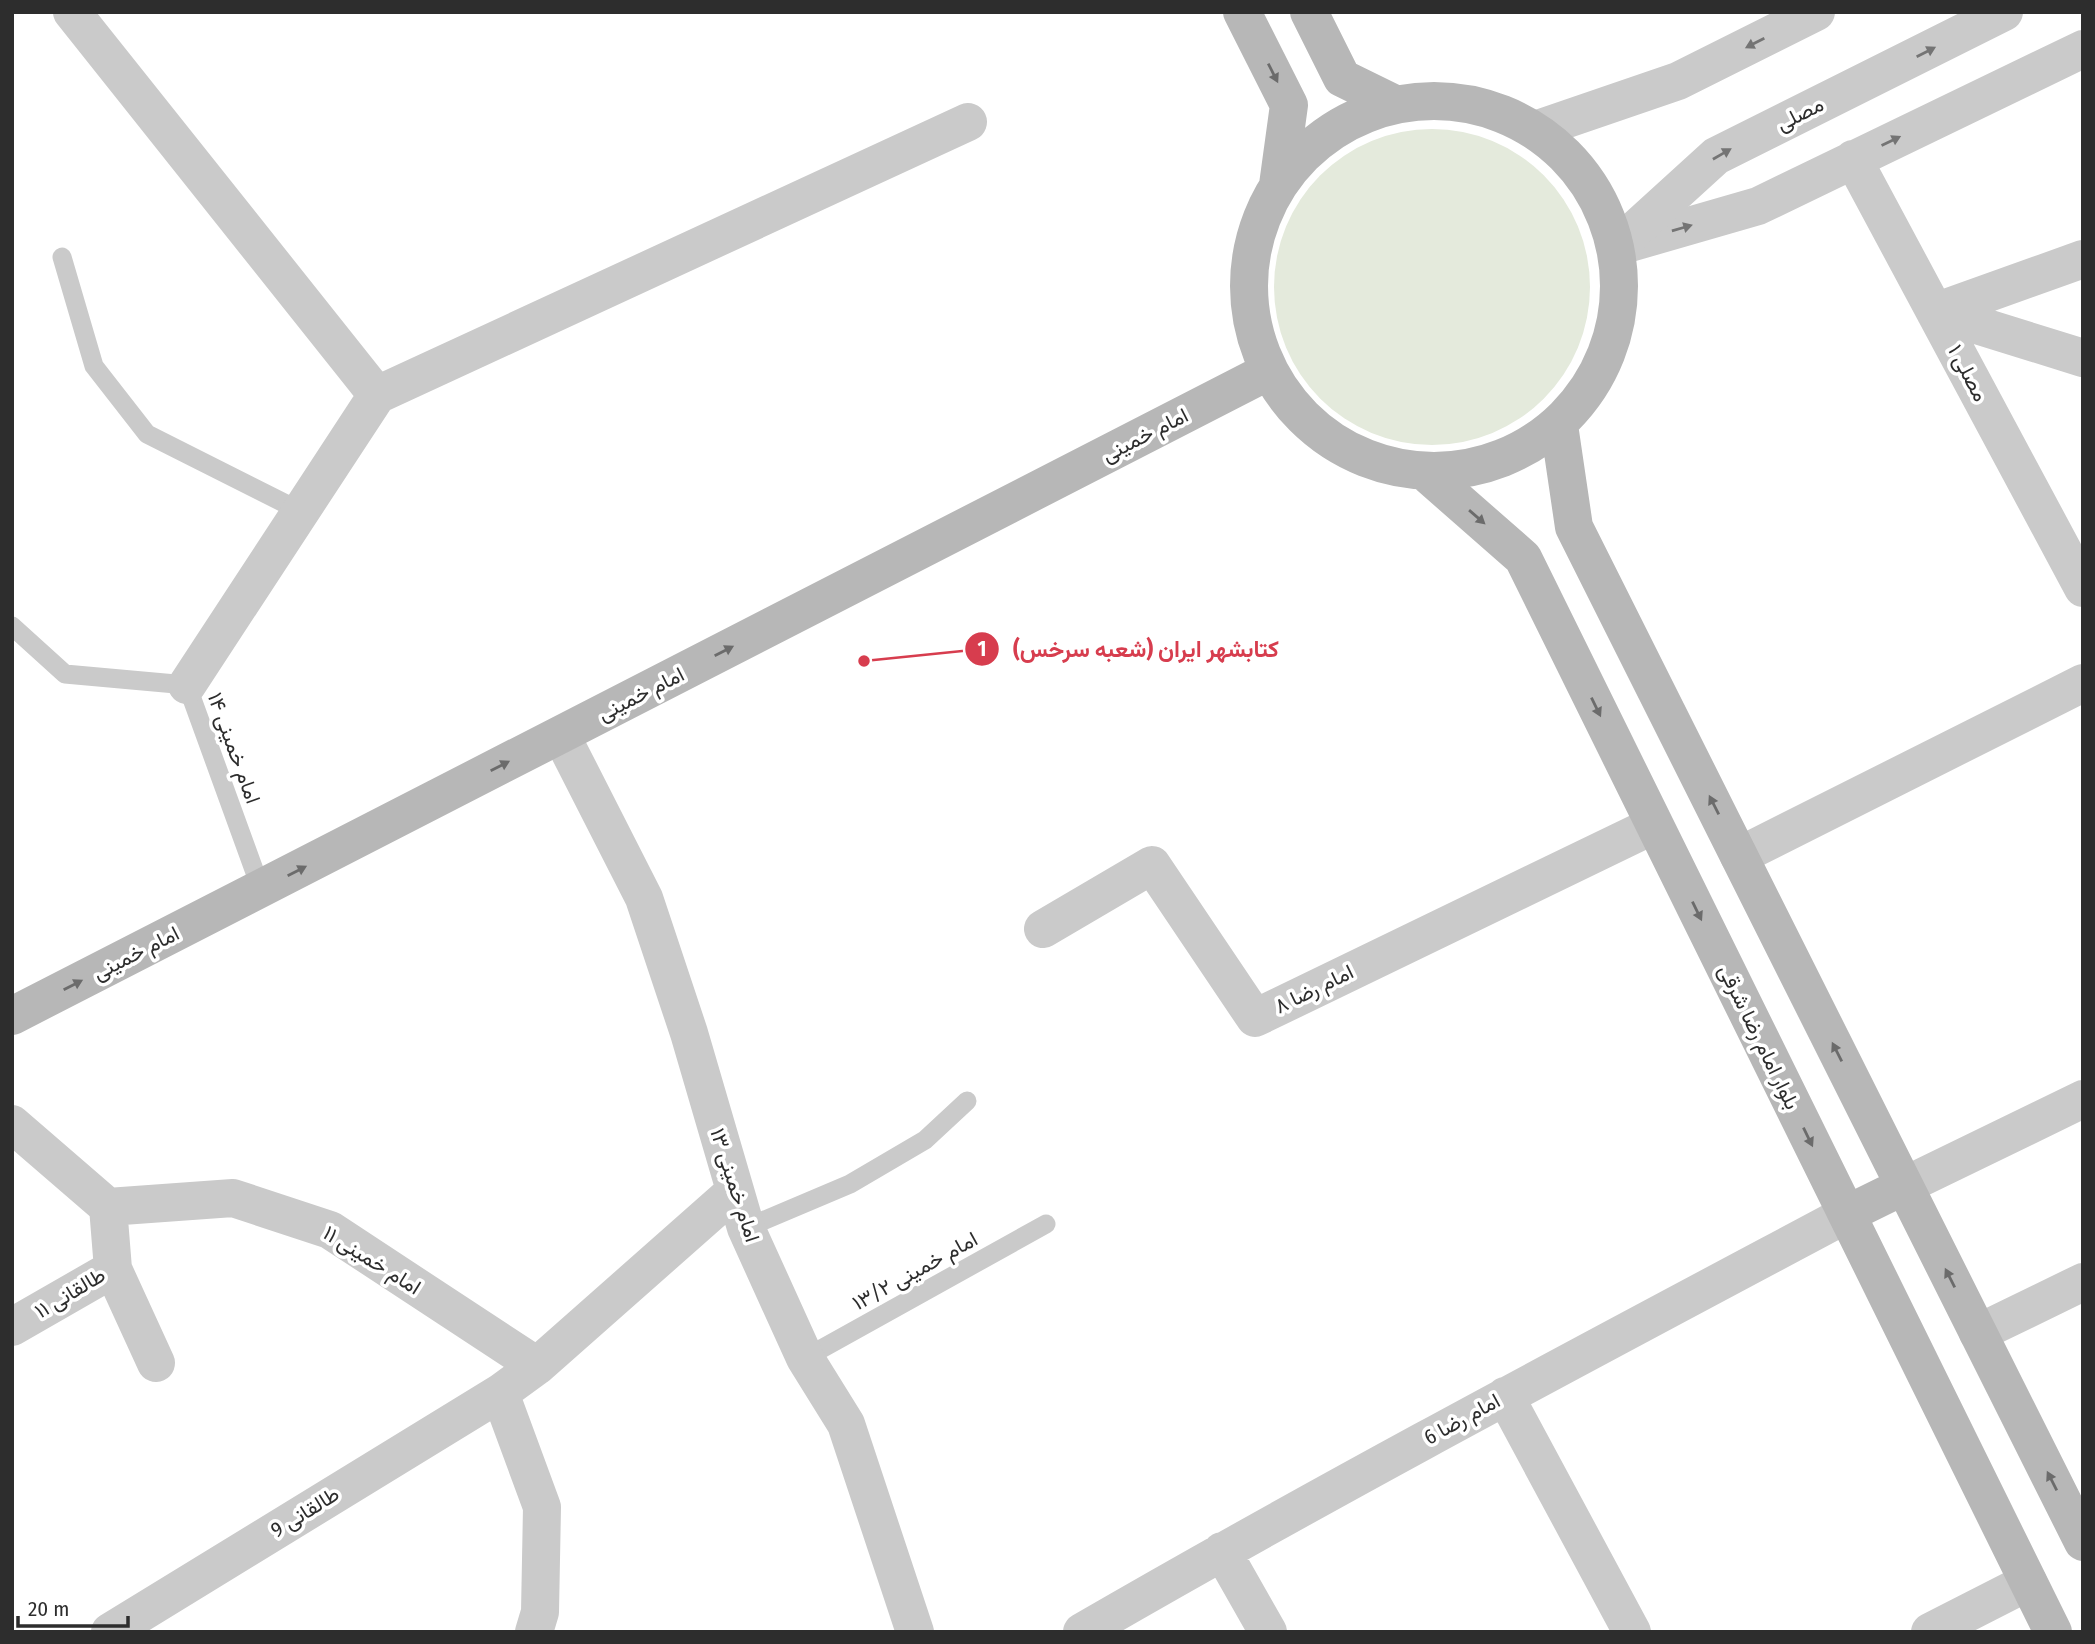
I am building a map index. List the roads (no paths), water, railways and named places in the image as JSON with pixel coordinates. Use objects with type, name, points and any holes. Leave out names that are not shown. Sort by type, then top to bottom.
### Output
[{"type":"main road","points":[[1242,12],[1289,105],[1278,185]]},
{"type":"main road","points":[[1309,12],[1342,78],[1395,104]]},
{"type":"main road","points":[[1443,100],[1491,109],[1535,130],[1572,162],[1600,202],[1616,247],[1620,296],[1612,344],[1591,388],[1559,425],[1519,453],[1474,469],[1426,472],[1378,464],[1334,443],[1297,411],[1269,371],[1252,325],[1249,276],[1257,229],[1278,185],[1309,148],[1349,120],[1395,104],[1443,100]]},
{"type":"main road","name":"امام خمینی","points":[[12,1016],[1269,371]]},
{"type":"main road","points":[[1559,425],[1574,527],[2083,1542]]},
{"type":"main road","name":"بلوار امام رضا شرقی","points":[[1426,472],[1523,558],[2053,1632]]},
{"type":"main road","points":[[1847,1214],[1904,1186]]},
{"type":"street","points":[[72,12],[377,395]]},
{"type":"street","points":[[1535,130],[1678,81],[1816,12]]},
{"type":"street","name":"مصلی","points":[[1616,247],[1716,156],[2004,12]]},
{"type":"street","points":[[1616,247],[1758,206],[2083,49]]},
{"type":"street","points":[[187,685],[377,395],[968,122]]},
{"type":"street","name":"مصلی ۱","points":[[1853,159],[2083,588]]},
{"type":"street","points":[[1935,312],[2083,259]]},
{"type":"street","points":[[1935,312],[2083,358]]},
{"type":"street","points":[[1739,856],[2083,683]]},
{"type":"street","name":"امام خمینی ۱۳","points":[[561,735],[644,898],[689,1033],[746,1228],[805,1359],[846,1424],[915,1632]]},
{"type":"street","name":"امام رضا ۸","points":[[1043,929],[1152,865],[1255,1018],[1654,825]]},
{"type":"street","points":[[1904,1186],[2083,1099]]},
{"type":"street","points":[[12,1124],[108,1208]]},
{"type":"street","name":"طالقانی 9","points":[[110,1632],[500,1393],[537,1366],[735,1191]]},
{"type":"street","name":"امام خمینی ۱۱","points":[[108,1208],[233,1198],[330,1230],[537,1366]]},
{"type":"street","name":"طالقانی ۱۱","points":[[12,1327],[113,1269],[108,1208]]},
{"type":"street","name":"امام رضا 6","points":[[1082,1632],[1222,1551],[1505,1396],[1847,1214]]},
{"type":"street","points":[[113,1269],[156,1363]]},
{"type":"street","points":[[1978,1333],[2083,1282]]},
{"type":"street","points":[[500,1393],[542,1507],[540,1612],[534,1632]]},
{"type":"street","points":[[1505,1396],[1632,1632]]},
{"type":"street","points":[[1222,1551],[1268,1632]]},
{"type":"street","points":[[1930,1632],[2028,1582]]},
{"type":"lane","points":[[62,257],[94,366],[147,435],[300,511]]},
{"type":"lane","name":"امام خمینی ۱۴","points":[[12,626],[65,674],[187,685],[261,889]]},
{"type":"lane","points":[[746,1228],[872,1171],[925,1140],[967,1101]]},
{"type":"lane","name":"امام خمینی ۱۳/۲","points":[[805,1359],[1046,1224]]},
{"type":"place","name":"کتابشهر ایران (شعبه سرخس)","points":[[864,661]]}]
